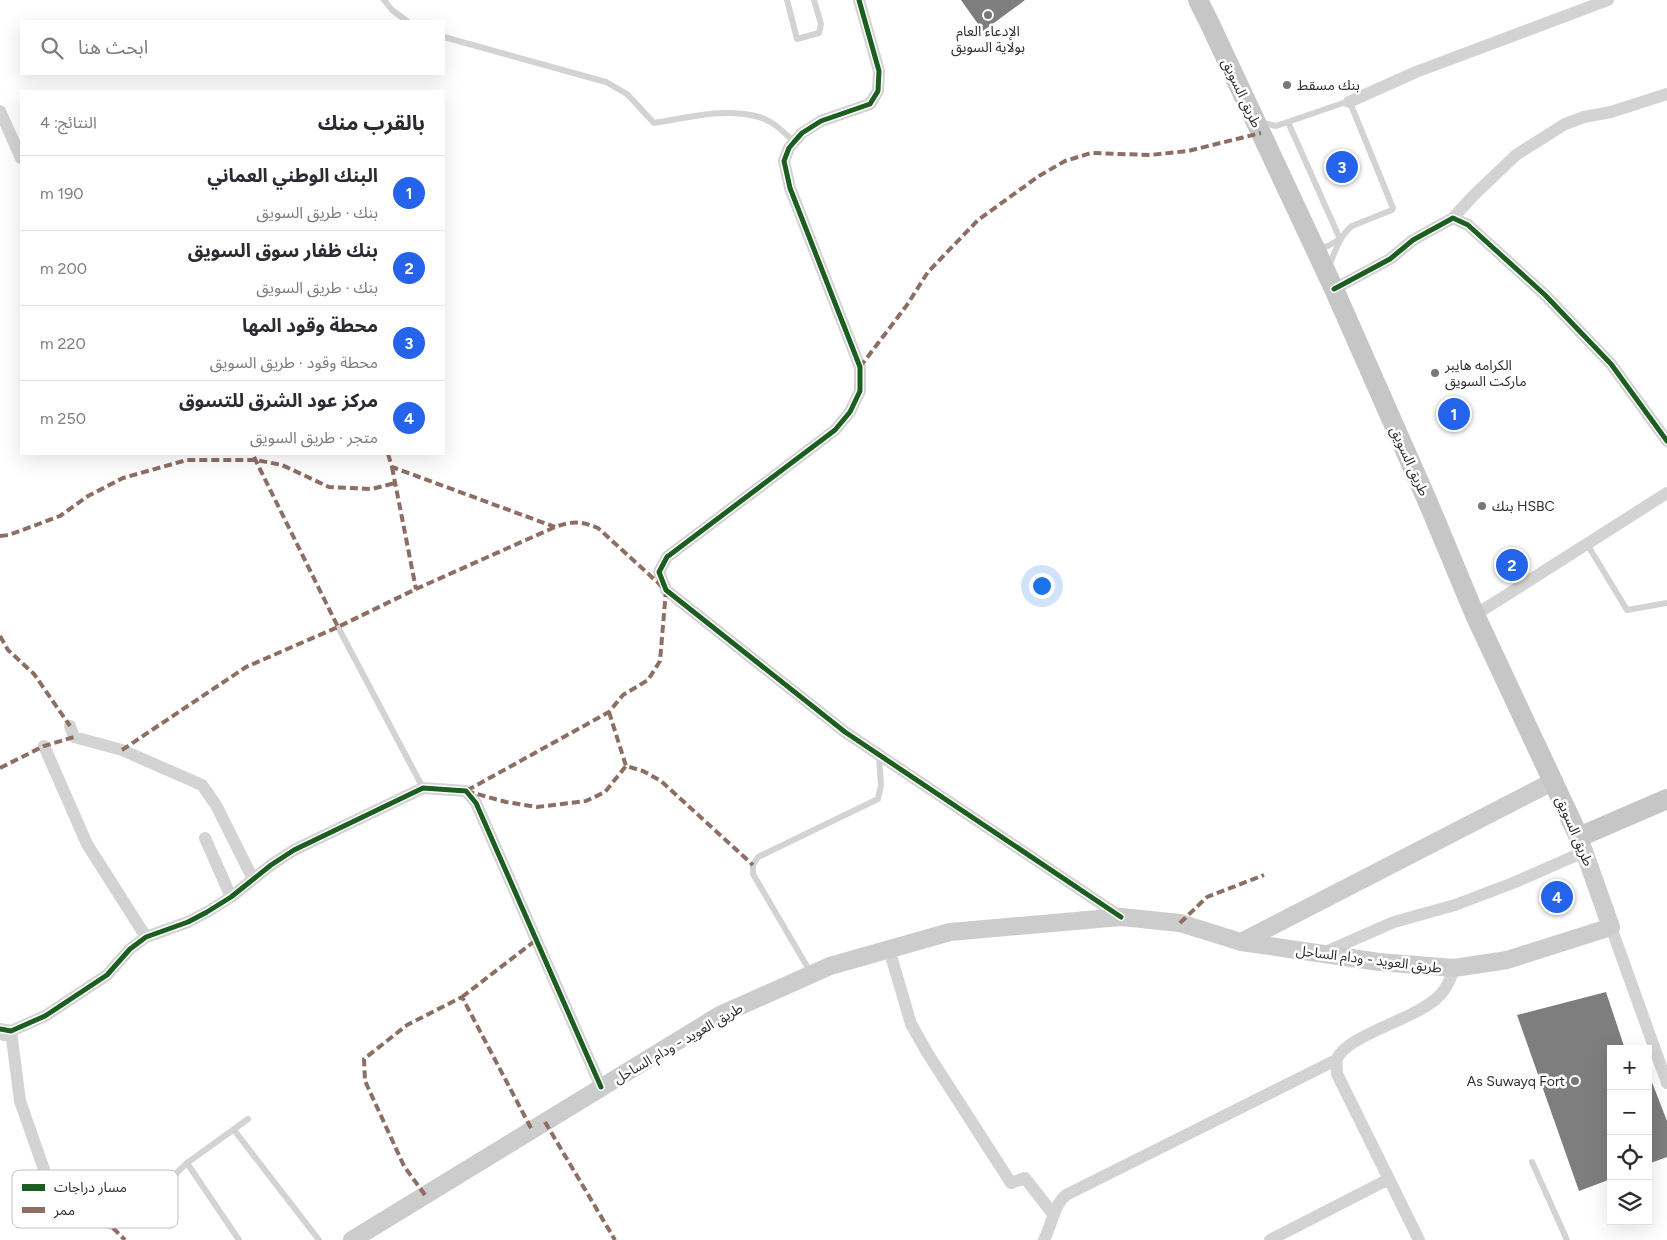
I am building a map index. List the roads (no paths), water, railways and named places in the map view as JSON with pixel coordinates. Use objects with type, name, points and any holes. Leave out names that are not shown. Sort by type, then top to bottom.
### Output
[{"type":"main road","name":"طريق السويق","points":[[1198,0],[1330,280],[1427,500],[1475,615],[1583,844],[1612,927]]},
{"type":"main road","points":[[1242,942],[1554,780]]},
{"type":"main road","points":[[1583,844],[1667,799]]},
{"type":"main road","name":"طريق العويد - ودام الساحل","points":[[352,1240],[720,1014],[830,966],[950,932],[1121,917],[1180,923],[1242,942],[1379,962],[1454,968],[1508,960],[1612,927]]},
{"type":"street","points":[[859,0],[879,71],[878,91],[870,104],[821,121],[802,133],[789,148],[784,161],[790,188],[860,367],[860,391],[850,412],[835,430],[667,557],[660,572],[666,590],[845,732],[1121,917]]},
{"type":"street","points":[[1349,102],[1416,72],[1608,0]]},
{"type":"street","points":[[1330,280],[1390,259],[1413,240],[1453,218],[1473,196],[1516,156],[1565,124],[1667,94]]},
{"type":"street","points":[[0,111],[20,156]]},
{"type":"street","points":[[1453,218],[1468,225],[1545,295],[1611,364],[1667,442]]},
{"type":"street","points":[[1475,615],[1667,493]]},
{"type":"street","points":[[70,726],[74,737],[122,750],[202,785],[216,805],[254,879]]},
{"type":"street","points":[[44,746],[87,844],[146,936]]},
{"type":"street","points":[[43,1170],[20,1101],[4,1033],[45,1016],[93,986],[107,975],[130,949],[146,936],[188,922],[207,912],[294,850],[423,788],[466,790],[476,803],[601,1087]]},
{"type":"street","points":[[205,838],[230,897]]},
{"type":"street","points":[[1321,954],[1394,922],[1455,904],[1513,883],[1583,844]]},
{"type":"street","points":[[1612,927],[1667,1083]]},
{"type":"street","points":[[889,949],[911,1024],[928,1054],[1010,1183],[1025,1178],[1054,1214]]},
{"type":"street","points":[[1044,1240],[1051,1227],[1059,1201],[1066,1195],[1336,1060],[1345,1047],[1427,1006],[1440,995],[1450,981],[1454,968]]},
{"type":"street","points":[[1336,1060],[1337,1074],[1419,1240]]},
{"type":"street","points":[[1270,1240],[1389,1179]]},
{"type":"lane","points":[[384,0],[392,10],[406,20]]},
{"type":"lane","points":[[787,0],[797,40],[819,33],[821,24],[814,0]]},
{"type":"lane","points":[[445,37],[606,82],[627,94],[654,123],[724,112],[733,113],[760,117],[779,127],[794,142]]},
{"type":"lane","points":[[1265,142],[1269,131],[1276,126],[1349,102],[1393,208],[1346,230],[1340,239],[1330,280]]},
{"type":"lane","points":[[1255,120],[1276,126]]},
{"type":"lane","points":[[1288,122],[1340,239]]},
{"type":"lane","points":[[1314,247],[1328,246],[1340,239]]},
{"type":"lane","points":[[1587,544],[1627,610],[1667,603]]},
{"type":"lane","points":[[338,627],[423,788]]},
{"type":"lane","points":[[811,974],[752,874],[753,865],[758,857],[878,799],[881,785],[879,754]]},
{"type":"lane","points":[[178,1172],[248,1119]]},
{"type":"lane","points":[[234,1130],[319,1240]]},
{"type":"lane","points":[[1532,1162],[1568,1240]]},
{"type":"lane","points":[[187,1163],[239,1240]]},
{"type":"place","name":"الإدعاء العام بولاية السويق","points":[[988,15]]},
{"type":"place","name":"بنك مسقط","points":[[1287,85]]},
{"type":"place","name":"محطة وقود المها","points":[[1342,167]]},
{"type":"place","name":"الكرامه هايبر ماركت السويق","points":[[1435,373]]},
{"type":"place","name":"البنك الوطني العماني","points":[[1454,414]]},
{"type":"place","name":"بنك HSBC","points":[[1482,506]]},
{"type":"place","name":"بنك ظفار سوق السويق","points":[[1512,565]]},
{"type":"place","name":"مركز عود الشرق للتسوق","points":[[1557,897]]},
{"type":"place","name":"As Suwayq Fort","points":[[1575,1081]]}]
